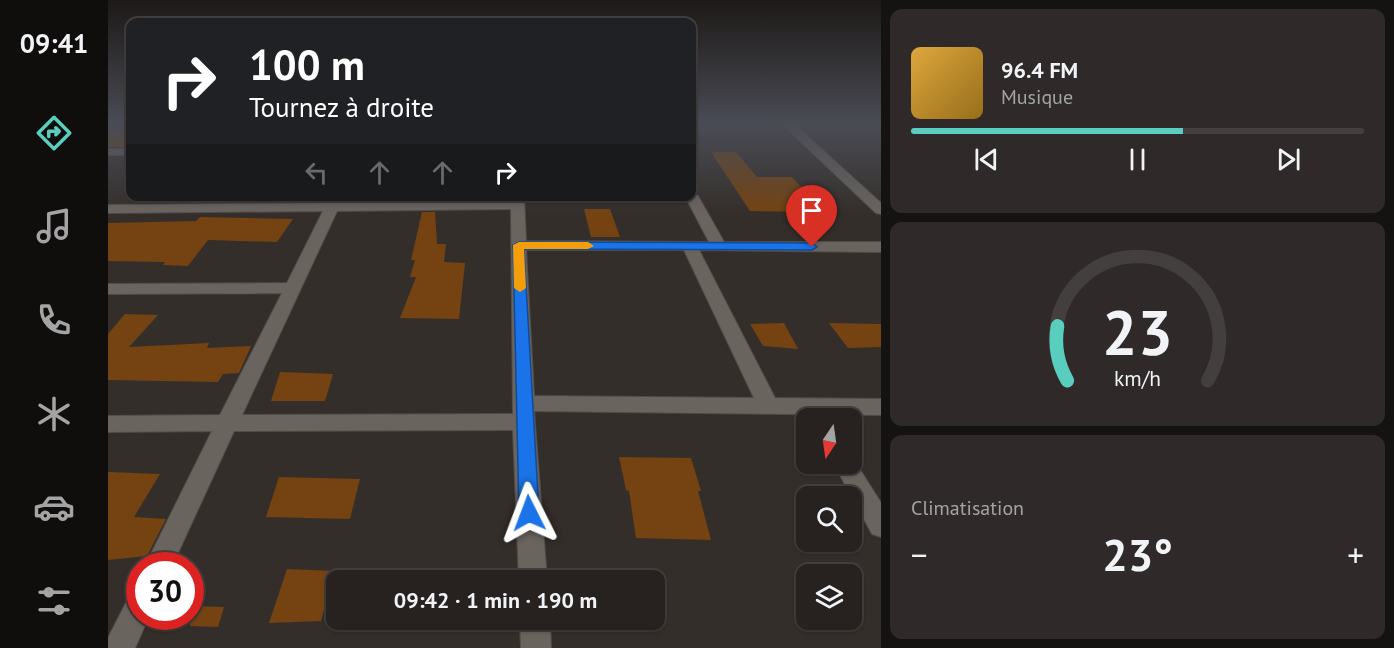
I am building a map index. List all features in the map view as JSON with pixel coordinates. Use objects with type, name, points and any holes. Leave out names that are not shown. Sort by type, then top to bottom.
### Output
[{"type":"street","points":[[820,154],[881,210]]},
{"type":"street","points":[[108,209],[335,202],[517,201],[524,413],[532,570]]},
{"type":"street","points":[[694,201],[720,247]]},
{"type":"street","points":[[165,552],[335,202]]},
{"type":"street","points":[[519,245],[881,247]]},
{"type":"street","points":[[689,246],[768,405]]},
{"type":"street","points":[[108,289],[293,288]]},
{"type":"street","points":[[108,424],[227,424],[768,405],[796,409]]},
{"type":"street","points":[[862,408],[881,407]]},
{"type":"street","points":[[852,474],[881,526]]},
{"type":"street","points":[[118,648],[127,630]]},
{"type":"street","points":[[535,630],[536,648]]},
{"type":"building","points":[[712,154],[738,154],[757,177],[792,177],[824,212],[750,211]]},
{"type":"building","points":[[584,209],[610,209],[620,237],[591,237]]},
{"type":"building","points":[[422,212],[435,212],[437,244],[446,244],[444,262],[465,263],[459,319],[400,318],[416,277],[410,277],[415,260],[411,260]]},
{"type":"building","points":[[200,217],[293,219],[277,242],[208,240],[188,266],[163,265],[165,262],[108,261],[108,223],[196,221]]},
{"type":"building","points":[[125,314],[158,315],[129,347],[209,343],[207,348],[251,346],[239,373],[223,374],[218,382],[108,380],[108,334]]},
{"type":"building","points":[[784,323],[798,349],[763,346],[750,324]]},
{"type":"building","points":[[829,323],[881,324],[881,347],[848,348]]},
{"type":"building","points":[[280,372],[333,374],[325,401],[271,401]]},
{"type":"building","points":[[619,457],[691,458],[701,491],[698,491],[711,540],[636,538],[629,491],[626,490]]},
{"type":"building","points":[[108,472],[160,474],[134,517],[166,519],[149,552],[126,552],[126,558],[108,560]]},
{"type":"building","points":[[279,477],[360,479],[350,519],[266,517]]},
{"type":"building","points":[[287,569],[326,571],[326,602],[321,621],[269,623]]},
{"type":"building","points":[[204,606],[224,607],[218,627],[204,626]]},
{"type":"slow traffic","points":[[520,288],[519,245],[588,246]]},
{"type":"route","points":[[529,513],[519,245],[812,247]]}]
